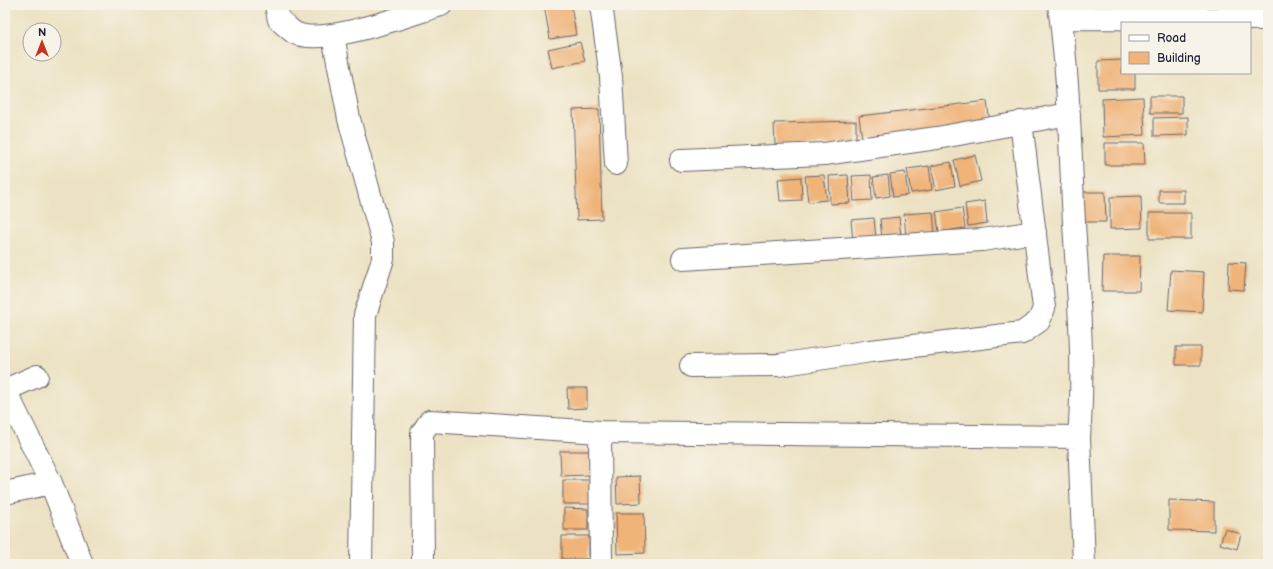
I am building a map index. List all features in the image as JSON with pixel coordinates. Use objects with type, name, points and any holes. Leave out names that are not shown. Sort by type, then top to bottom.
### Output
[{"type":"street","points":[[276,5],[279,20],[296,33],[309,36],[333,36],[441,5]]},
{"type":"street","points":[[601,5],[611,77],[616,164]]},
{"type":"street","points":[[1084,564],[1079,437],[1081,418],[1080,329],[1070,114],[1060,11],[1268,19]]},
{"type":"street","points":[[333,36],[349,119],[383,242],[383,259],[365,315],[361,564]]},
{"type":"street","points":[[681,160],[824,154],[937,138],[1070,114]]},
{"type":"street","points":[[692,366],[778,365],[871,351],[1022,333],[1039,321],[1044,308],[1022,122]]},
{"type":"street","points":[[683,259],[982,240],[1035,232]]},
{"type":"street","points":[[37,376],[5,390],[51,483],[82,564]]},
{"type":"street","points":[[424,564],[422,433],[430,421],[600,432],[1079,437]]},
{"type":"street","points":[[600,432],[601,564]]},
{"type":"street","points":[[5,493],[51,483]]},
{"type":"building","points":[[544,5],[571,5],[576,35],[550,39]]},
{"type":"building","points":[[580,42],[585,61],[552,68],[548,49]]},
{"type":"building","points":[[1121,60],[1121,74],[1135,74],[1135,89],[1098,89],[1098,61]]},
{"type":"building","points":[[1150,96],[1182,96],[1182,113],[1150,113]]},
{"type":"building","points":[[1143,97],[1145,135],[1103,137],[1102,99]]},
{"type":"building","points":[[987,101],[990,124],[862,139],[859,116]]},
{"type":"building","points":[[599,109],[602,219],[577,220],[573,110]]},
{"type":"building","points":[[1188,117],[1188,135],[1154,136],[1154,118]]},
{"type":"building","points":[[856,121],[856,144],[775,146],[774,123]]},
{"type":"building","points":[[1105,143],[1144,143],[1145,165],[1105,165]]},
{"type":"building","points":[[975,155],[981,181],[960,186],[954,160]]},
{"type":"building","points":[[951,162],[955,186],[936,190],[931,166]]},
{"type":"building","points":[[929,166],[932,190],[911,193],[907,169]]},
{"type":"building","points":[[905,172],[908,195],[893,197],[890,174]]},
{"type":"building","points":[[824,175],[827,200],[808,202],[805,176]]},
{"type":"building","points":[[848,175],[850,203],[830,204],[829,176]]},
{"type":"building","points":[[871,175],[872,200],[854,201],[852,176]]},
{"type":"building","points":[[888,175],[890,196],[876,198],[873,177]]},
{"type":"building","points":[[801,177],[802,200],[780,201],[778,179]]},
{"type":"building","points":[[1159,190],[1184,190],[1184,203],[1159,203]]},
{"type":"building","points":[[1083,192],[1105,192],[1106,222],[1084,222]]},
{"type":"building","points":[[1141,196],[1142,228],[1110,229],[1110,197]]},
{"type":"building","points":[[985,201],[987,223],[968,226],[965,204]]},
{"type":"building","points":[[962,208],[965,228],[939,232],[936,212]]},
{"type":"building","points":[[933,212],[935,235],[906,237],[904,214]]},
{"type":"building","points":[[1149,213],[1191,213],[1191,239],[1149,239]]},
{"type":"building","points":[[899,217],[901,237],[882,239],[880,219]]},
{"type":"building","points":[[874,218],[876,239],[853,242],[851,220]]},
{"type":"building","points":[[1103,256],[1140,256],[1139,291],[1102,291]]},
{"type":"building","points":[[1229,262],[1246,263],[1244,290],[1228,289]]},
{"type":"building","points":[[1171,270],[1204,272],[1202,312],[1168,310]]},
{"type":"building","points":[[1176,347],[1201,347],[1201,365],[1176,365]]},
{"type":"building","points":[[567,388],[587,388],[587,408],[568,409]]},
{"type":"building","points":[[560,451],[590,451],[590,475],[561,476]]},
{"type":"building","points":[[640,476],[641,503],[617,504],[616,477]]},
{"type":"building","points":[[563,480],[591,480],[591,504],[563,504]]},
{"type":"building","points":[[1169,500],[1214,502],[1214,531],[1169,530]]},
{"type":"building","points":[[564,508],[588,509],[588,530],[564,530]]},
{"type":"building","points":[[616,513],[644,513],[645,553],[617,554]]},
{"type":"building","points":[[1225,529],[1241,534],[1237,549],[1220,544]]},
{"type":"building","points":[[562,536],[589,536],[589,559],[562,559]]}]
